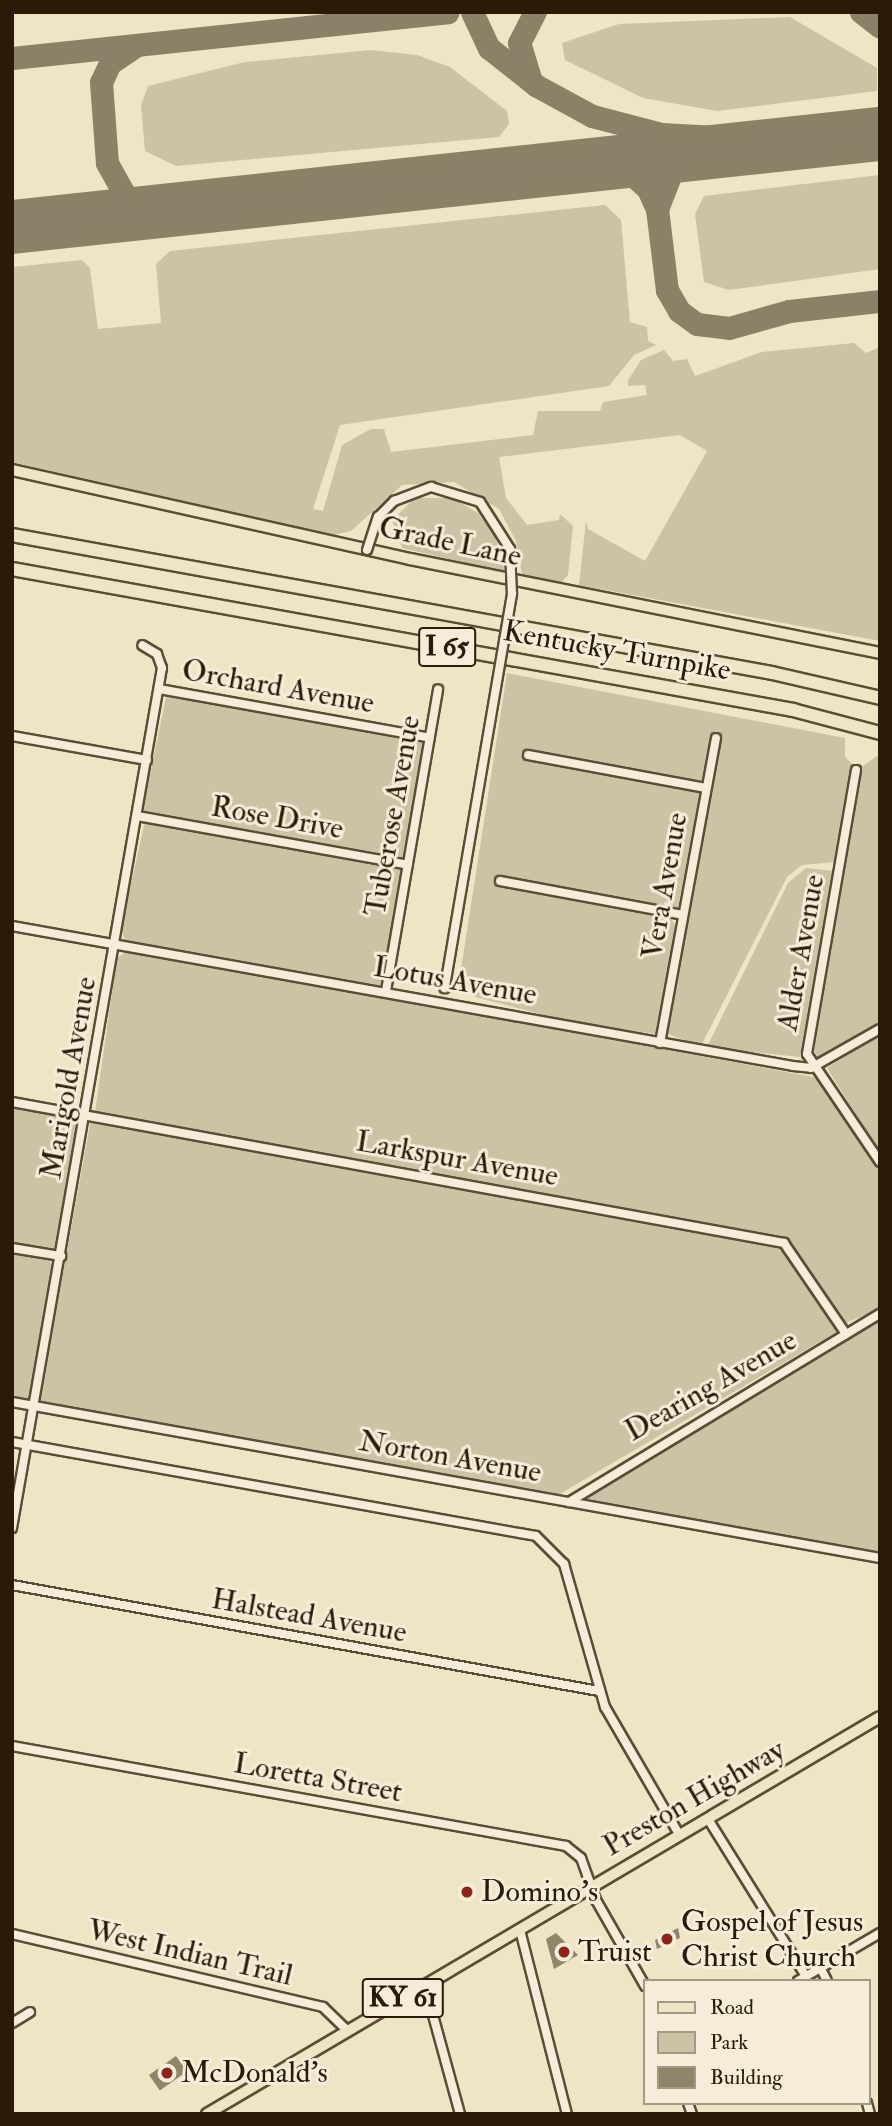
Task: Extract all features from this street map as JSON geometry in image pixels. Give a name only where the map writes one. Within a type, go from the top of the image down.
[{"type":"highway","name":"I 65","points":[[12,535],[772,673],[880,698]]},
{"type":"highway","name":"Kentucky Turnpike","points":[[12,569],[793,710],[880,733]]},
{"type":"main road","name":"Grade Lane","points":[[12,470],[367,550],[880,653]]},
{"type":"main road","name":"Preston Highway","points":[[207,2114],[880,1717]]},
{"type":"street","points":[[367,550],[378,517],[394,501],[431,487],[480,502],[510,550],[512,594],[442,1001]]},
{"type":"street","name":"Marigold Avenue","points":[[12,1528],[159,689],[158,654],[142,645]]},
{"type":"street","name":"Orchard Avenue","points":[[159,689],[430,738]]},
{"type":"street","name":"Tuberose Avenue","points":[[386,991],[438,689]]},
{"type":"street","points":[[12,736],[147,760]]},
{"type":"street","name":"Vera Avenue","points":[[660,1043],[716,737]]},
{"type":"street","points":[[528,755],[706,788]]},
{"type":"street","name":"Alder Avenue","points":[[856,771],[807,1043],[811,1068],[831,1084],[880,1162]]},
{"type":"street","name":"Rose Drive","points":[[137,816],[408,865]]},
{"type":"street","points":[[500,881],[683,915]]},
{"type":"street","name":"Lotus Avenue","points":[[12,926],[811,1068]]},
{"type":"street","points":[[811,1068],[880,1029]]},
{"type":"street","name":"Larkspur Avenue","points":[[12,1102],[784,1243],[846,1334]]},
{"type":"street","points":[[12,1248],[61,1256]]},
{"type":"street","name":"Dearing Avenue","points":[[569,1502],[880,1314]]},
{"type":"street","name":"Norton Avenue","points":[[12,1402],[880,1558]]},
{"type":"street","name":"Norton Avenue","points":[[12,1442],[508,1529],[545,1542],[564,1564],[599,1691],[679,1834]]},
{"type":"street","name":"Halstead Avenue","points":[[12,1585],[599,1691]]},
{"type":"street","name":"Loretta Street","points":[[12,1746],[557,1843],[578,1854],[592,1887],[644,1984]]},
{"type":"street","points":[[708,1819],[801,1978],[880,1933]]},
{"type":"street","points":[[520,1930],[567,2114]]},
{"type":"street","name":"West Indian Trail","points":[[12,1934],[323,2007],[348,2031]]},
{"type":"street","points":[[821,1969],[826,1979]]},
{"type":"street","points":[[425,1986],[460,2114]]},
{"type":"street","points":[[12,2023],[30,2012]]},
{"type":"green space","points":[[790,17],[877,68],[877,91],[717,111],[643,98],[565,60],[562,43],[619,24]]},
{"type":"green space","points":[[371,50],[417,55],[450,67],[507,111],[509,124],[499,137],[176,166],[145,151],[141,105],[148,86],[245,62]]},
{"type":"green space","points":[[880,175],[880,269],[729,290],[704,282],[695,214],[704,196]]},
{"type":"green space","points":[[605,205],[621,220],[630,322],[647,327],[648,341],[656,345],[634,355],[609,386],[340,425],[313,509],[323,511],[342,445],[371,429],[384,429],[391,452],[533,435],[538,411],[600,411],[603,402],[647,395],[645,385],[628,386],[628,380],[641,360],[664,350],[673,361],[687,359],[695,376],[762,352],[854,343],[866,353],[880,347],[880,641],[579,585],[586,521],[588,529],[645,561],[707,451],[680,435],[499,457],[506,498],[527,525],[559,520],[560,514],[573,526],[568,575],[561,583],[522,574],[516,541],[499,509],[454,482],[402,485],[351,531],[333,535],[12,462],[12,267],[82,260],[90,268],[98,329],[161,323],[156,264],[170,251]]},
{"type":"green space","points":[[415,498],[452,498],[478,513],[495,535],[505,572],[402,548],[392,520]]},
{"type":"green space","points":[[507,673],[845,738],[845,757],[853,765],[836,862],[802,865],[787,877],[701,1046],[665,1033],[713,735],[701,782],[532,752],[700,793],[678,908],[500,878],[498,884],[670,916],[677,929],[657,1034],[579,1024],[475,997],[459,982]]},
{"type":"green space","points":[[167,693],[419,738],[425,745],[406,858],[142,812]]},
{"type":"green space","points":[[880,754],[880,1025],[819,1060],[811,1044],[839,869],[860,768]]},
{"type":"green space","points":[[145,821],[404,868],[383,986],[125,940],[121,929]]},
{"type":"green space","points":[[806,868],[834,871],[800,1057],[707,1047],[788,883]]},
{"type":"green space","points":[[128,951],[814,1077],[834,1094],[880,1169],[880,1309],[843,1324],[786,1237],[95,1112],[117,958]]},
{"type":"green space","points":[[880,1032],[880,1153],[827,1068]]},
{"type":"green space","points":[[12,1106],[80,1119],[58,1245],[50,1250],[12,1244]]},
{"type":"green space","points":[[91,1119],[777,1244],[807,1278],[838,1331],[558,1495],[39,1405]]},
{"type":"green space","points":[[12,1251],[49,1258],[55,1270],[30,1402],[12,1399]]},
{"type":"green space","points":[[880,1317],[880,1554],[580,1500]]},
{"type":"building","name":"Gospel of Jesus Christ Church","points":[[678,1928],[680,1938],[657,1949],[655,1940]]},
{"type":"building","name":"Truist","points":[[556,1933],[578,1955],[554,1969],[546,1939]]},
{"type":"building","name":"McDonald's","points":[[176,2056],[187,2072],[160,2090],[149,2075]]},
{"type":"taxiway","points":[[12,58],[448,12]]},
{"type":"taxiway","points":[[472,12],[489,48],[537,86],[592,116],[661,134],[810,142]]},
{"type":"taxiway","points":[[530,78],[519,43],[535,12]]},
{"type":"taxiway","points":[[861,12],[880,27]]},
{"type":"taxiway","points":[[134,47],[110,63],[101,82],[107,163],[127,199],[171,210]]},
{"type":"taxiway","points":[[657,209],[672,171],[701,153]]},
{"type":"taxiway","points":[[600,164],[628,171],[648,189],[657,209],[667,290],[679,311],[697,324],[729,328],[789,311],[880,301]]},
{"type":"runway","points":[[12,227],[880,134]]},
{"type":"place","name":"Domino's","points":[[467,1892]]},
{"type":"place","name":"Gospel of Jesus Christ Church","points":[[667,1939]]},
{"type":"place","name":"Truist","points":[[564,1952]]},
{"type":"place","name":"McDonald's","points":[[167,2073]]}]
